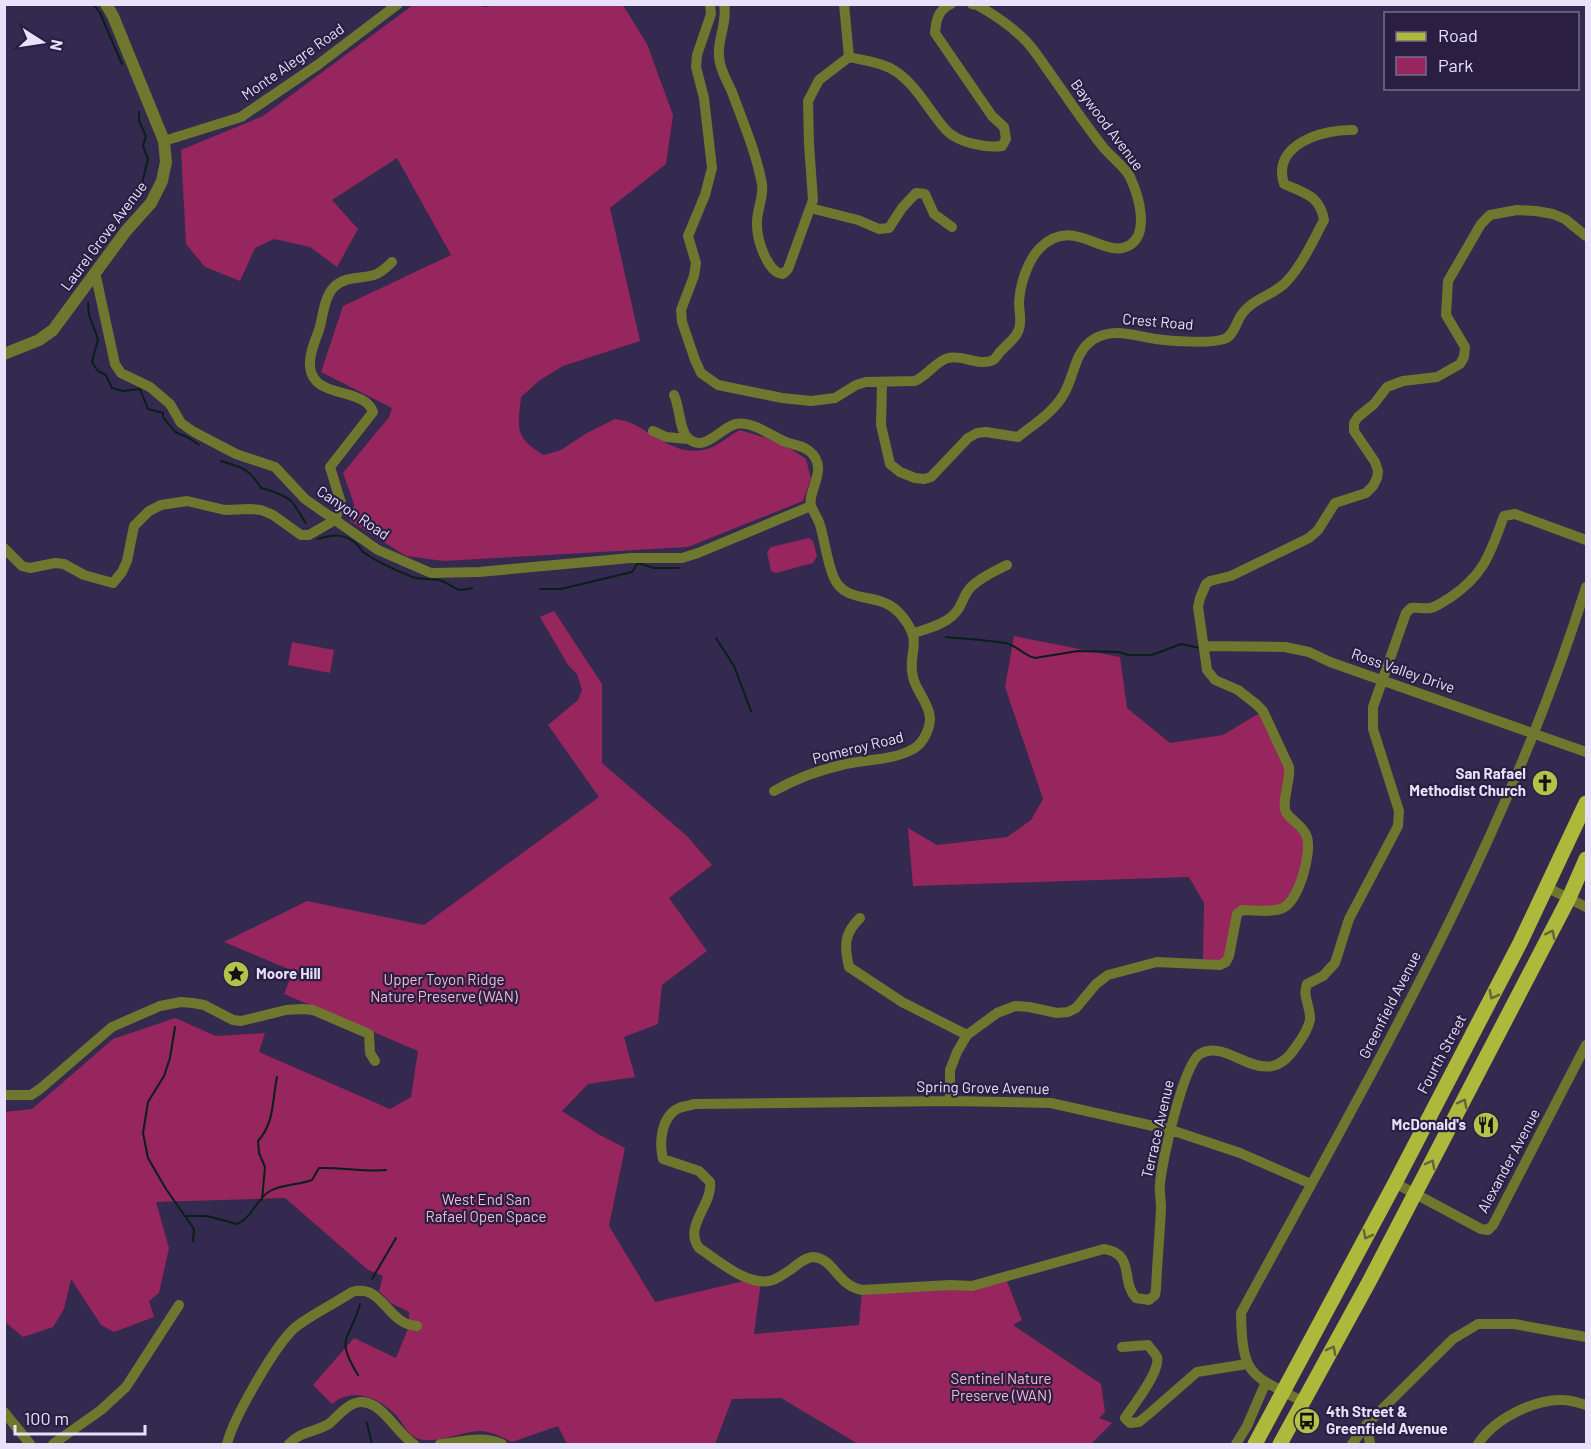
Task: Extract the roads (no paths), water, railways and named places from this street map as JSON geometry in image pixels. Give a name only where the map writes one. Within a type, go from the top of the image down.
[{"type":"main road","name":"Fourth Street","points":[[1255,1444],[1395,1183],[1548,888],[1587,803]]},
{"type":"main road","points":[[1280,1444],[1415,1194],[1569,898],[1587,859]]},
{"type":"street","name":"Laurel Grove Avenue","points":[[4,354],[39,340],[53,330],[126,231],[151,203],[162,181],[166,162],[164,141],[106,4]]},
{"type":"street","name":"Monte Alegre Road","points":[[164,141],[241,117],[319,64],[398,4]]},
{"type":"street","name":"Baywood Avenue","points":[[710,4],[711,14],[697,55],[696,67],[704,98],[712,168],[705,195],[688,236],[696,263],[694,276],[681,310],[682,322],[694,360],[701,373],[718,385],[782,398],[810,401],[835,398],[856,385],[866,382],[915,381],[922,378],[945,358],[988,361],[995,359],[1020,329],[1019,299],[1029,264],[1039,249],[1054,236],[1074,235],[1115,248],[1130,245],[1139,233],[1141,213],[1137,193],[1129,174],[1103,147],[1027,41],[1006,21],[972,4]]},
{"type":"street","points":[[723,4],[724,26],[718,43],[719,61],[757,162],[762,184],[757,225],[763,250],[771,269],[777,274],[783,274],[788,270],[813,200],[808,101],[819,80],[849,57]]},
{"type":"street","points":[[844,4],[849,57]]},
{"type":"street","points":[[849,57],[890,68],[915,89],[947,131],[958,138],[992,147],[1002,146],[1006,139],[1004,127],[992,116],[935,33],[936,20],[944,8],[951,4]]},
{"type":"street","name":"Crest Road","points":[[882,383],[881,425],[890,464],[900,472],[924,479],[932,477],[968,438],[986,432],[1018,437],[1044,417],[1061,399],[1070,383],[1080,353],[1095,339],[1106,334],[1121,333],[1157,339],[1209,341],[1224,339],[1231,335],[1248,307],[1268,296],[1286,282],[1324,220],[1320,203],[1284,184],[1282,176],[1285,160],[1296,146],[1313,135],[1337,129],[1353,130]]},
{"type":"street","points":[[810,208],[858,220],[879,229],[889,228],[916,192],[925,194],[934,214],[952,227]]},
{"type":"street","points":[[950,1101],[950,1070],[967,1035],[997,1013],[1016,1006],[1057,1013],[1068,1012],[1076,1008],[1096,984],[1108,975],[1157,962],[1220,965],[1226,962],[1229,956],[1237,914],[1242,910],[1278,909],[1286,906],[1293,898],[1306,863],[1308,847],[1303,829],[1287,813],[1285,806],[1290,776],[1289,767],[1263,711],[1238,690],[1219,683],[1211,676],[1205,660],[1198,606],[1203,589],[1210,581],[1231,576],[1309,538],[1318,530],[1335,503],[1366,493],[1373,486],[1378,471],[1376,462],[1354,431],[1354,423],[1374,404],[1387,387],[1403,381],[1437,377],[1460,364],[1464,357],[1465,347],[1446,315],[1448,281],[1481,224],[1490,215],[1517,210],[1553,214],[1565,219],[1587,236]]},
{"type":"street","points":[[4,548],[22,566],[30,568],[55,562],[64,564],[84,575],[113,583],[128,561],[134,526],[149,510],[161,505],[187,501],[225,510],[261,510],[273,515],[301,535],[309,535],[335,520],[341,503],[330,467],[373,412],[362,400],[319,383],[311,373],[311,355],[330,292],[343,281],[378,274],[392,262]]},
{"type":"street","name":"Canyon Road","points":[[95,272],[114,364],[121,373],[150,387],[171,404],[181,423],[194,432],[236,454],[275,467],[305,499],[378,550],[431,573],[479,572],[632,558],[682,558],[811,506]]},
{"type":"street","points":[[674,395],[679,404],[684,433],[688,439]]},
{"type":"street","points":[[653,431],[666,438],[688,439],[702,443],[739,423],[806,449],[813,455],[818,471],[810,500],[811,506],[819,522],[837,583],[849,594],[891,606],[914,633],[933,627],[955,613],[969,589],[992,572],[1007,565]]},
{"type":"street","name":"Terrace Avenue","points":[[714,1105],[694,1104],[677,1109],[668,1117],[660,1147],[663,1159],[668,1163],[699,1171],[710,1182],[709,1197],[693,1236],[699,1248],[743,1276],[770,1281],[809,1258],[824,1260],[846,1284],[862,1290],[972,1286],[1104,1248],[1119,1253],[1124,1261],[1132,1294],[1141,1300],[1149,1300],[1155,1295],[1156,1289],[1160,1185],[1171,1130],[1193,1060],[1199,1054],[1214,1052],[1263,1068],[1275,1065],[1291,1054],[1310,1021],[1304,992],[1307,984],[1323,976],[1335,963],[1349,919],[1398,826],[1400,811],[1373,729],[1372,719],[1373,707],[1407,613],[1411,608],[1436,606],[1468,585],[1488,558],[1504,516],[1515,514],[1587,540]]},
{"type":"street","name":"Greenfield Avenue","points":[[1247,1364],[1242,1344],[1241,1313],[1396,1029],[1455,912],[1535,734],[1587,587]]},
{"type":"street","name":"Pomeroy Road","points":[[774,791],[789,783],[843,764],[907,752],[920,744],[926,735],[930,719],[926,704],[912,676],[914,633]]},
{"type":"street","name":"Ross Valley Drive","points":[[1204,646],[1298,649],[1587,752]]},
{"type":"street","points":[[1548,888],[1587,907]]},
{"type":"street","points":[[860,918],[850,927],[846,940],[845,953],[849,968],[902,1002],[967,1035]]},
{"type":"street","points":[[4,1095],[31,1095],[112,1027],[160,1006],[181,1002],[204,1005],[233,1020],[241,1021],[293,1009],[313,1010],[369,1034],[370,1053],[375,1061]]},
{"type":"street","name":"Alexander Avenue","points":[[1395,1183],[1481,1229],[1488,1230],[1587,1045]]},
{"type":"street","name":"Spring Grove Avenue","points":[[714,1105],[950,1101],[1051,1103],[1171,1130],[1240,1153],[1311,1184]]},
{"type":"street","points":[[227,1444],[244,1403],[276,1352],[297,1325],[352,1292],[362,1289],[372,1292],[397,1319],[409,1326],[417,1326]]},
{"type":"street","points":[[53,1444],[101,1410],[126,1387],[178,1305]]},
{"type":"street","points":[[1352,1444],[1367,1424],[1452,1339],[1478,1324],[1514,1324],[1587,1337]]},
{"type":"street","points":[[1122,1347],[1148,1345],[1156,1355],[1157,1361],[1148,1384],[1125,1418],[1130,1423],[1139,1422],[1197,1372],[1247,1364],[1250,1371],[1266,1382],[1304,1402]]},
{"type":"street","points":[[1236,1444],[1247,1426],[1266,1382]]},
{"type":"street","points":[[1479,1444],[1506,1417],[1535,1404],[1564,1400],[1587,1405]]},
{"type":"street","points":[[289,1444],[297,1436],[328,1424],[353,1403],[363,1402],[372,1404],[387,1415],[406,1440],[414,1444]]},
{"type":"street","points":[[4,1412],[30,1444]]},
{"type":"street","points":[[1367,1424],[1370,1444]]},
{"type":"street","points":[[440,1444],[474,1439],[502,1444]]},
{"type":"waterway","points":[[93,4],[100,13],[122,64]]},
{"type":"waterway","points":[[82,264],[99,240],[110,233],[140,192],[148,159],[143,146],[146,136],[139,121],[139,112]]},
{"type":"waterway","points":[[88,303],[89,315],[98,339],[92,362],[98,371],[106,375],[112,388],[123,391],[140,389],[148,409],[163,413],[163,417],[175,432],[199,445]]},
{"type":"waterway","points":[[221,461],[244,470],[261,488],[278,493],[290,500],[306,523]]},
{"type":"waterway","points":[[318,539],[332,536],[346,537],[374,559],[410,576],[438,580],[459,590],[472,588]]},
{"type":"waterway","points":[[540,589],[561,589],[632,572],[638,563],[654,568],[679,568]]},
{"type":"waterway","points":[[946,637],[1005,643],[1035,658],[1078,651],[1152,655],[1181,644],[1200,648]]},
{"type":"waterway","points":[[716,638],[734,666],[751,711]]},
{"type":"waterway","points":[[175,1027],[170,1058],[164,1076],[148,1102],[143,1133],[148,1158],[194,1229],[193,1241]]},
{"type":"waterway","points":[[262,1200],[265,1167],[259,1153],[258,1141],[270,1118],[277,1077]]},
{"type":"waterway","points":[[187,1216],[207,1216],[237,1224],[247,1217],[265,1194],[280,1187],[312,1180],[319,1168],[386,1170]]},
{"type":"waterway","points":[[372,1279],[396,1238]]},
{"type":"waterway","points":[[358,1375],[345,1345],[360,1304]]},
{"type":"waterway","points":[[367,1423],[372,1444]]},
{"type":"place","name":"San Rafael Methodist Church","points":[[1545,783]]},
{"type":"place","name":"Moore Hill","points":[[236,974]]},
{"type":"place","name":"McDonald's","points":[[1486,1125]]},
{"type":"place","name":"4th Street & Greenfield Avenue","points":[[1307,1421]]},
{"type":"park label","name":"Upper Toyon Ridge Nature Preserve (WAN)","points":[[444,988]]},
{"type":"park label","name":"West End San Rafael Open Space","points":[[486,1208]]},
{"type":"park label","name":"Sentinel Nature Preserve (WAN)","points":[[1001,1388]]}]
